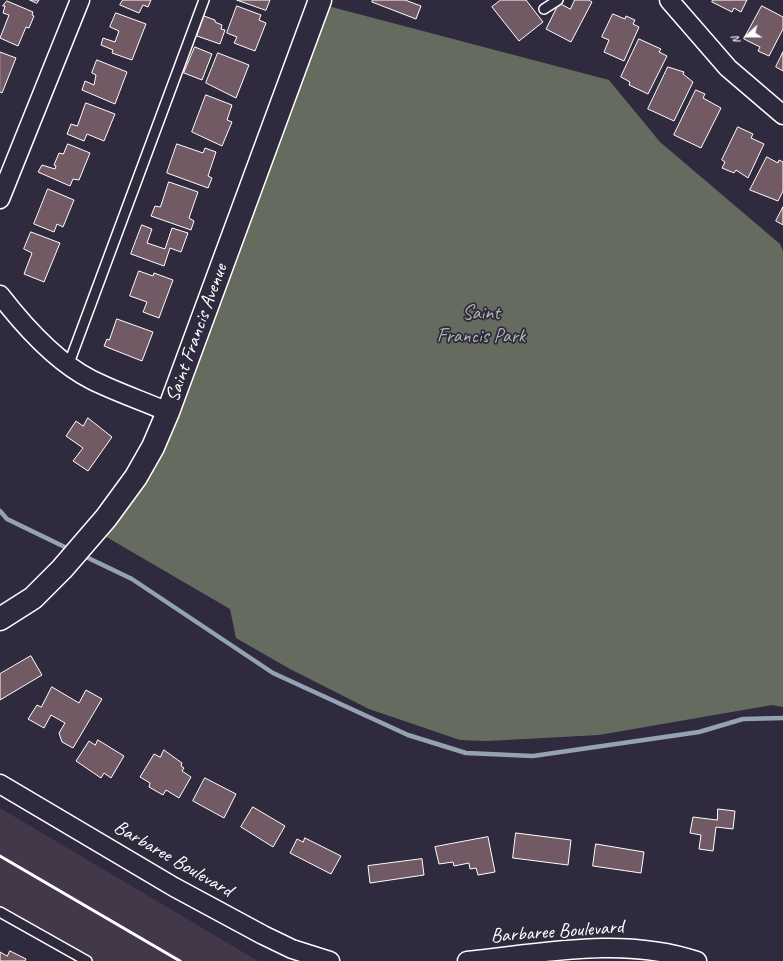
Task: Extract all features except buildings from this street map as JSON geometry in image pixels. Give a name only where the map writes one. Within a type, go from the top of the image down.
[{"type":"street","points":[[0,199],[80,0]]},
{"type":"street","name":"Saint Francis Avenue","points":[[0,619],[32,598],[62,569],[106,518],[136,477],[153,447],[168,412],[320,0]]},
{"type":"street","points":[[668,0],[728,68],[783,115]]},
{"type":"street","points":[[0,295],[20,322],[68,366],[91,380],[168,412]]},
{"type":"street","name":"Barbaree Boulevard","points":[[0,784],[174,887],[263,935],[292,949],[330,961]]},
{"type":"street","name":"Barbaree Boulevard","points":[[467,961],[599,947],[635,948],[680,955],[697,961]]},
{"type":"lane","points":[[68,366],[204,0]]},
{"type":"lane","points":[[544,9],[558,0]]},
{"type":"lane","points":[[0,912],[86,961]]},
{"type":"shaded area","points":[[0,808],[258,961],[92,961],[0,907]]},
{"type":"green space","name":"Saint Francis Park","points":[[324,5],[609,80],[660,142],[780,244],[783,251],[783,707],[772,705],[599,735],[487,741],[460,740],[369,709],[290,669],[236,638],[230,609],[103,535],[155,468],[174,423]]},
{"type":"waterway","points":[[0,511],[7,519],[71,550]]},
{"type":"waterway","points":[[82,555],[132,579],[273,673],[408,735],[466,753],[533,756],[699,732],[743,719],[783,718]]},
{"type":"railway","points":[[0,856],[180,961]]}]
